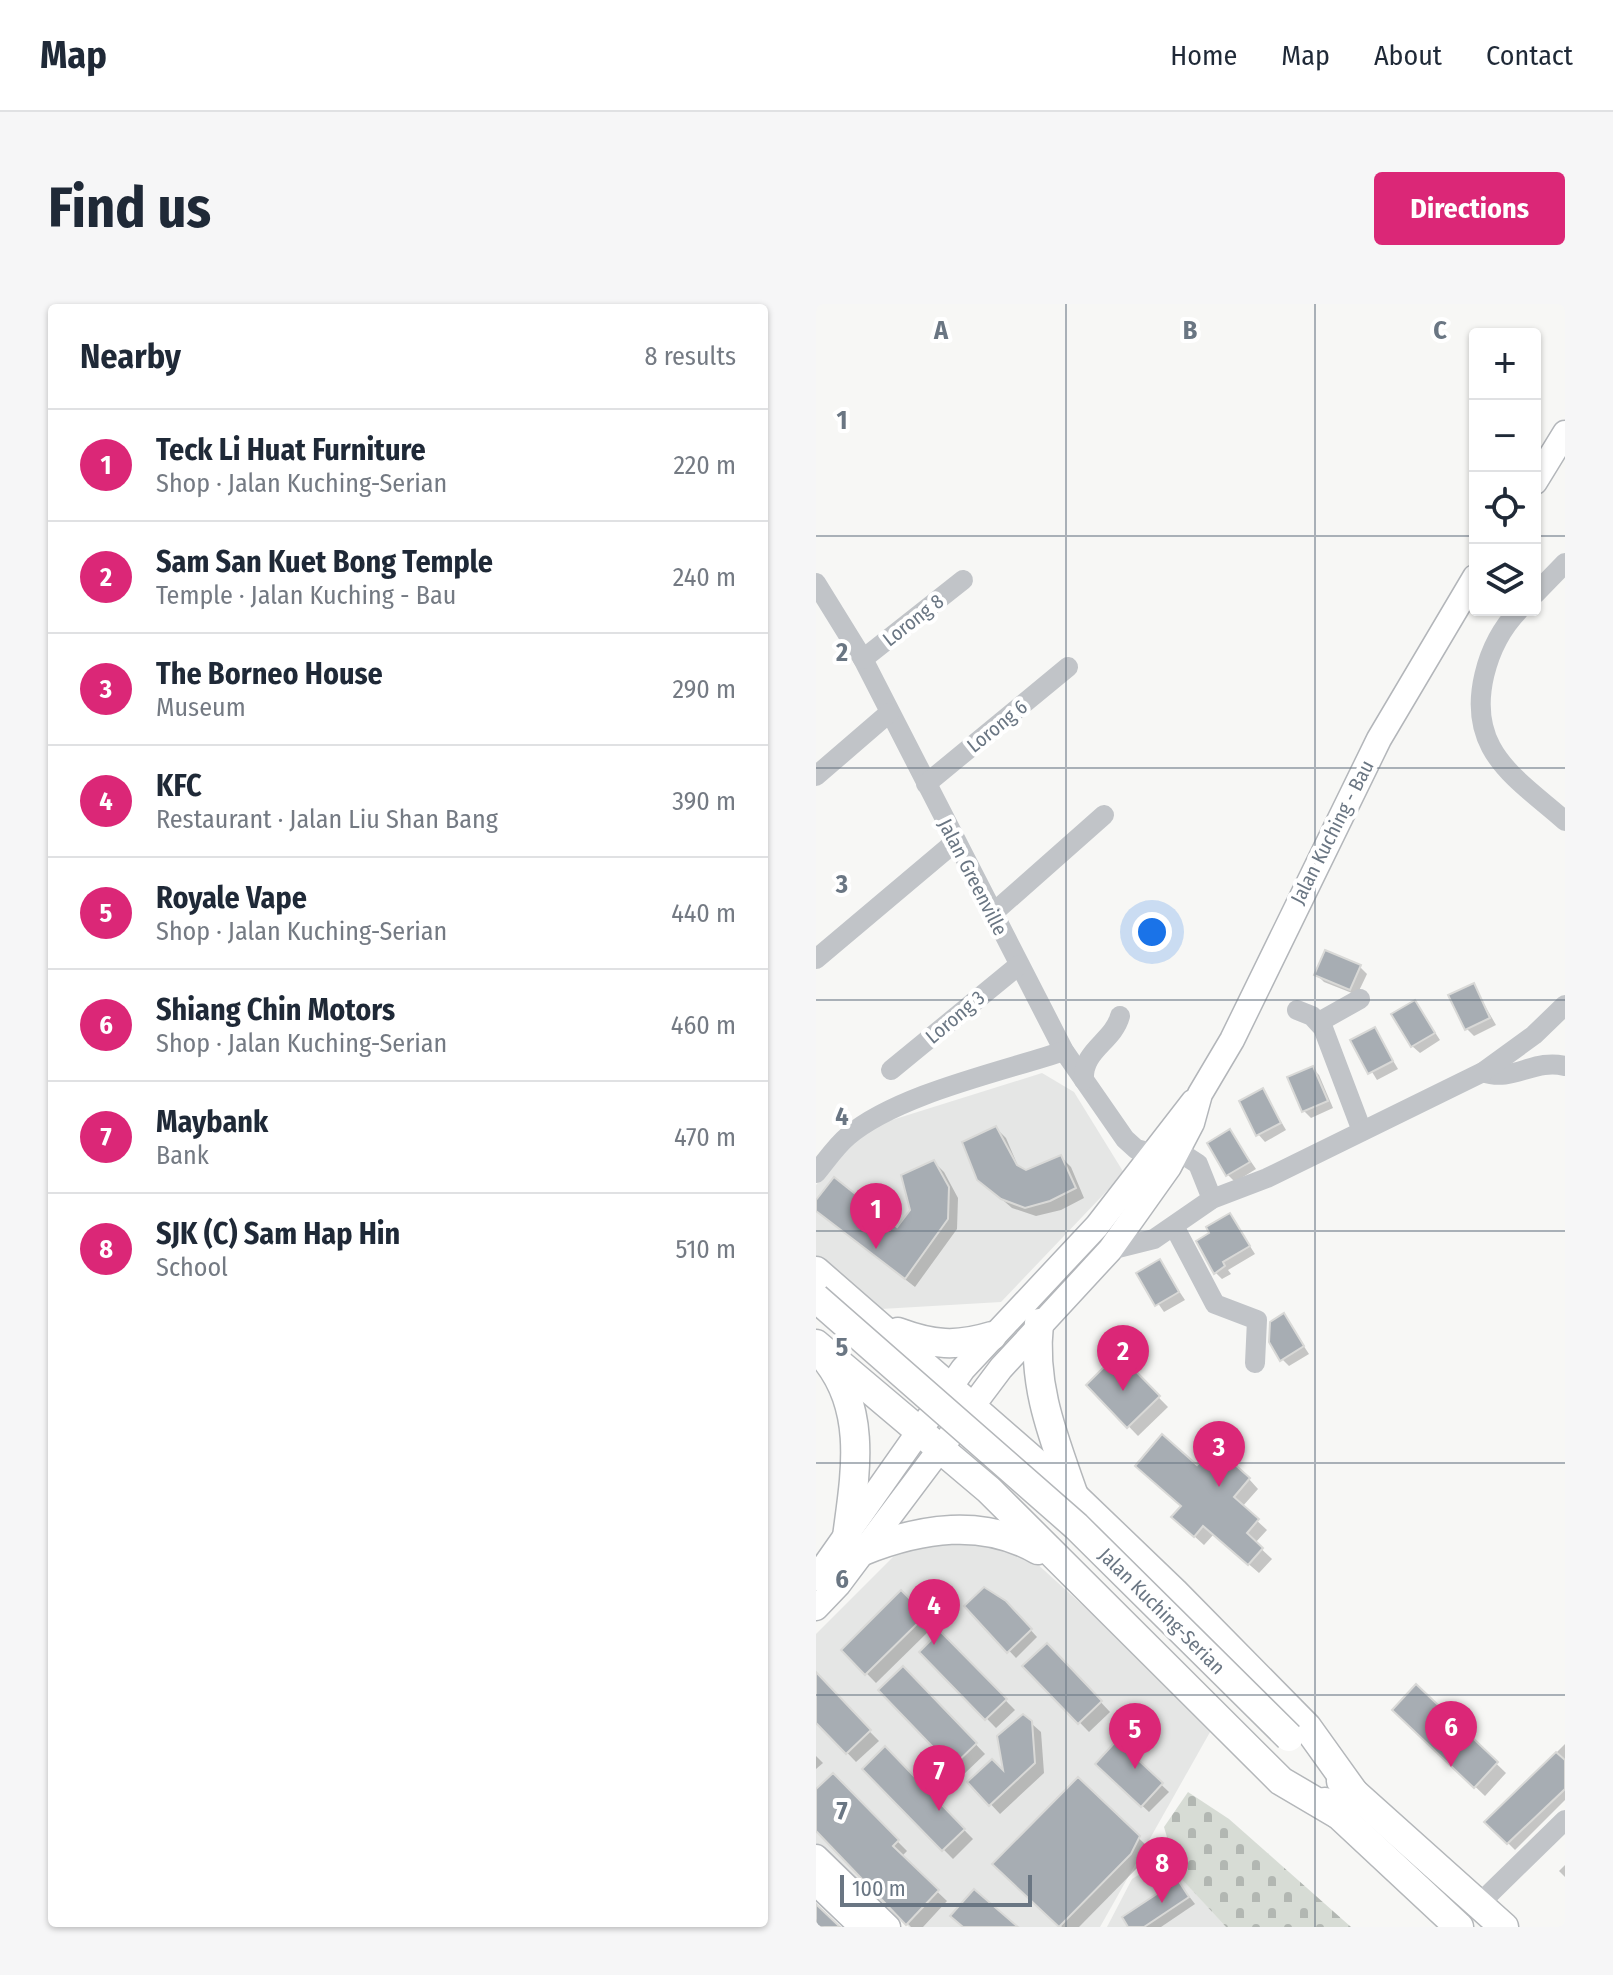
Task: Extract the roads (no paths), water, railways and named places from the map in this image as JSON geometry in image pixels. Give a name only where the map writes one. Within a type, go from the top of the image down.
[{"type":"highway","points":[[816,1271],[1075,1497],[1307,1727],[1346,1804]]},
{"type":"highway","name":"Jalan Kuching-Serian","points":[[816,1298],[906,1373],[1076,1526],[1283,1744]]},
{"type":"highway","name":"Jalan Kuching-Serian","points":[[816,1323],[935,1423],[1061,1537],[1346,1804],[1479,1904],[1504,1927]]},
{"type":"highway","points":[[1039,1323],[1037,1373],[1048,1423],[1075,1497]]},
{"type":"highway","points":[[882,1327],[933,1345],[966,1344],[992,1336]]},
{"type":"highway","points":[[816,1346],[931,1440],[1063,1565],[1281,1781],[1346,1804]]},
{"type":"highway","points":[[816,1346],[842,1382],[855,1433],[855,1544],[938,1529],[983,1530],[1019,1539],[1063,1565]]},
{"type":"highway","name":"Jalan Kuching-Serian","points":[[1346,1804],[1387,1856],[1459,1927]]},
{"type":"main road","points":[[1541,474],[1561,447]]},
{"type":"main road","name":"Jalan Kuching - Bau","points":[[931,1440],[950,1387],[992,1336],[1083,1242],[1200,1094],[1232,1040],[1379,739],[1469,587]]},
{"type":"main road","name":"Jalan Kuching - Bau","points":[[931,1440],[971,1406],[1039,1323],[1110,1250],[1178,1151],[1192,1123],[1200,1094]]},
{"type":"main road","points":[[816,1608],[855,1544],[931,1440]]},
{"type":"main road","points":[[816,1578],[855,1544]]},
{"type":"main road","points":[[816,1857],[888,1927]]},
{"type":"main road","points":[[816,1883],[862,1927]]},
{"type":"street","points":[[1541,588],[1565,563]]},
{"type":"street","name":"Lorong 8","points":[[863,659],[963,580]]},
{"type":"street","name":"Jalan Greenville","points":[[819,594],[863,659],[1064,1051],[1125,1139],[1136,1149],[1151,1153]]},
{"type":"street","points":[[1514,616],[1486,662],[1483,721],[1490,745],[1501,762],[1565,821]]},
{"type":"street","name":"Lorong 6","points":[[926,784],[1068,667]]},
{"type":"street","points":[[816,776],[889,713]]},
{"type":"street","points":[[992,914],[1104,815]]},
{"type":"street","points":[[816,959],[955,842]]},
{"type":"street","name":"Lorong 3","points":[[891,1070],[1019,965]]},
{"type":"street","points":[[1319,1022],[1360,999]]},
{"type":"street","points":[[1110,1250],[1133,1246],[1175,1228],[1212,1199],[1267,1178],[1483,1072],[1534,1035],[1565,1005]]},
{"type":"street","points":[[1297,1010],[1319,1022],[1362,1131]]},
{"type":"street","points":[[1084,1080],[1083,1067],[1093,1052],[1117,1029],[1120,1016]]},
{"type":"street","points":[[816,1173],[847,1137],[876,1117],[1064,1051]]},
{"type":"street","points":[[1483,1072],[1507,1077],[1534,1065],[1565,1066]]},
{"type":"street","points":[[1178,1151],[1198,1164],[1212,1199]]},
{"type":"street","points":[[1175,1228],[1215,1304],[1257,1320],[1255,1363]]},
{"type":"street","points":[[1479,1904],[1565,1820]]},
{"type":"place","name":"Teck Li Huat Furniture","points":[[876,1249]]},
{"type":"place","name":"Sam San Kuet Bong Temple","points":[[1123,1391]]},
{"type":"place","name":"The Borneo House","points":[[1219,1487]]},
{"type":"place","name":"KFC","points":[[934,1645]]},
{"type":"place","name":"Shiang Chin Motors","points":[[1451,1767]]},
{"type":"place","name":"Royale Vape","points":[[1135,1769]]},
{"type":"place","name":"Maybank","points":[[939,1811]]},
{"type":"place","name":"SJK (C) Sam Hap Hin","points":[[1162,1903]]}]
